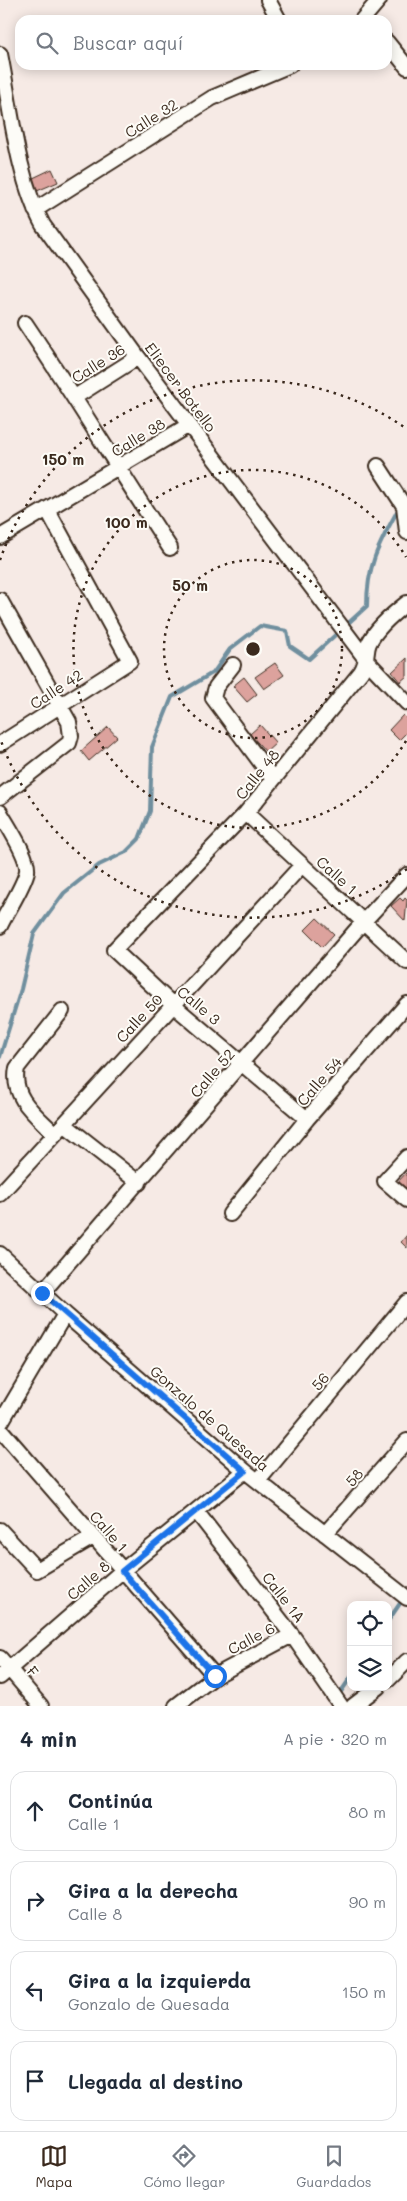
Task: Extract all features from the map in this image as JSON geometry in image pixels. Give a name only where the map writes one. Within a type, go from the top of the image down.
[{"type":"street","points":[[268,0],[276,15]]},
{"type":"street","points":[[368,15],[379,0]]},
{"type":"street","points":[[392,48],[407,66]]},
{"type":"street","name":"Eliecer Botello","points":[[0,54],[26,184],[35,210],[43,225],[138,357],[368,662],[407,703]]},
{"type":"street","name":"Calle 32","points":[[35,210],[212,98],[278,70]]},
{"type":"street","points":[[25,323],[75,397],[117,468],[170,548]]},
{"type":"street","name":"Calle 36","points":[[75,397],[138,357]]},
{"type":"street","name":"Calle 38","points":[[0,537],[190,425]]},
{"type":"street","points":[[378,466],[405,506],[407,532]]},
{"type":"street","name":"Calle 42","points":[[0,744],[130,661],[47,510]]},
{"type":"street","points":[[0,600],[69,722],[71,736],[69,743],[1,793]]},
{"type":"street","name":"Calle 48","points":[[115,954],[115,946],[246,813],[361,672],[368,662],[368,644],[378,630],[407,602]]},
{"type":"street","points":[[233,665],[216,687],[213,698],[273,780]]},
{"type":"street","points":[[0,812],[13,834],[27,869],[23,883],[0,926]]},
{"type":"street","name":"Calle 1","points":[[246,813],[407,962]]},
{"type":"street","name":"Calle 50","points":[[0,1194],[302,865]]},
{"type":"street","name":"Calle 52","points":[[42,1293],[364,921],[407,876]]},
{"type":"street","name":"Calle 3","points":[[115,954],[308,1119]]},
{"type":"street","name":"Calle 54","points":[[230,1214],[308,1119],[407,1004]]},
{"type":"street","points":[[62,1012],[17,1068],[16,1090],[28,1108],[139,1183]]},
{"type":"street","points":[[407,1158],[386,1181],[407,1200]]},
{"type":"street","name":"Gonzalo de Quesada","points":[[0,1254],[65,1314],[245,1471],[407,1598]]},
{"type":"street","name":"56","points":[[258,1481],[407,1302]]},
{"type":"street","points":[[0,1424],[65,1314]]},
{"type":"street","name":"Calle 1","points":[[0,1429],[215,1676]]},
{"type":"street","name":"58","points":[[325,1534],[406,1444]]},
{"type":"street","name":"Calle 8","points":[[5,1673],[122,1571],[245,1471]]},
{"type":"street","name":"Calle 1A","points":[[196,1511],[292,1635],[341,1706]]},
{"type":"street","points":[[0,1530],[37,1570],[93,1537]]},
{"type":"street","name":"Calle 6","points":[[176,1706],[215,1676],[292,1635]]},
{"type":"street","name":"F","points":[[0,1658],[5,1673],[41,1706]]},
{"type":"street","points":[[392,1676],[407,1661]]},
{"type":"street","points":[[353,1706],[373,1691]]},
{"type":"building","points":[[52,169],[58,182],[37,191],[31,179]]},
{"type":"building","points":[[407,658],[407,676],[400,682],[392,672]]},
{"type":"building","points":[[275,663],[284,675],[264,689],[255,677]]},
{"type":"building","points":[[244,677],[257,694],[247,702],[233,686]]},
{"type":"building","points":[[403,715],[407,719],[407,732],[399,740],[389,730]]},
{"type":"building","points":[[260,725],[276,743],[266,752],[250,734]]},
{"type":"building","points":[[108,727],[117,737],[89,761],[81,751]]},
{"type":"building","points":[[400,898],[403,901],[405,898],[407,900],[405,921],[391,906]]},
{"type":"building","points":[[317,918],[334,934],[322,947],[305,930]]},
{"type":"building","points":[[407,1172],[407,1195],[396,1184]]},
{"type":"building","points":[[407,1235],[407,1248],[401,1242]]},
{"type":"waterway","points":[[0,1057],[21,989],[34,934],[64,893],[99,865],[126,852],[139,839],[150,811],[152,747],[172,697],[214,672],[230,649],[260,626],[287,631],[290,646],[309,659],[367,606],[369,577],[372,565],[400,506]]},
{"type":"waterway","points":[[392,1615],[403,1599]]},
{"type":"waterway","points":[[338,1696],[347,1683]]},
{"type":"route","points":[[42,1293],[245,1471],[122,1571],[215,1676]]}]
